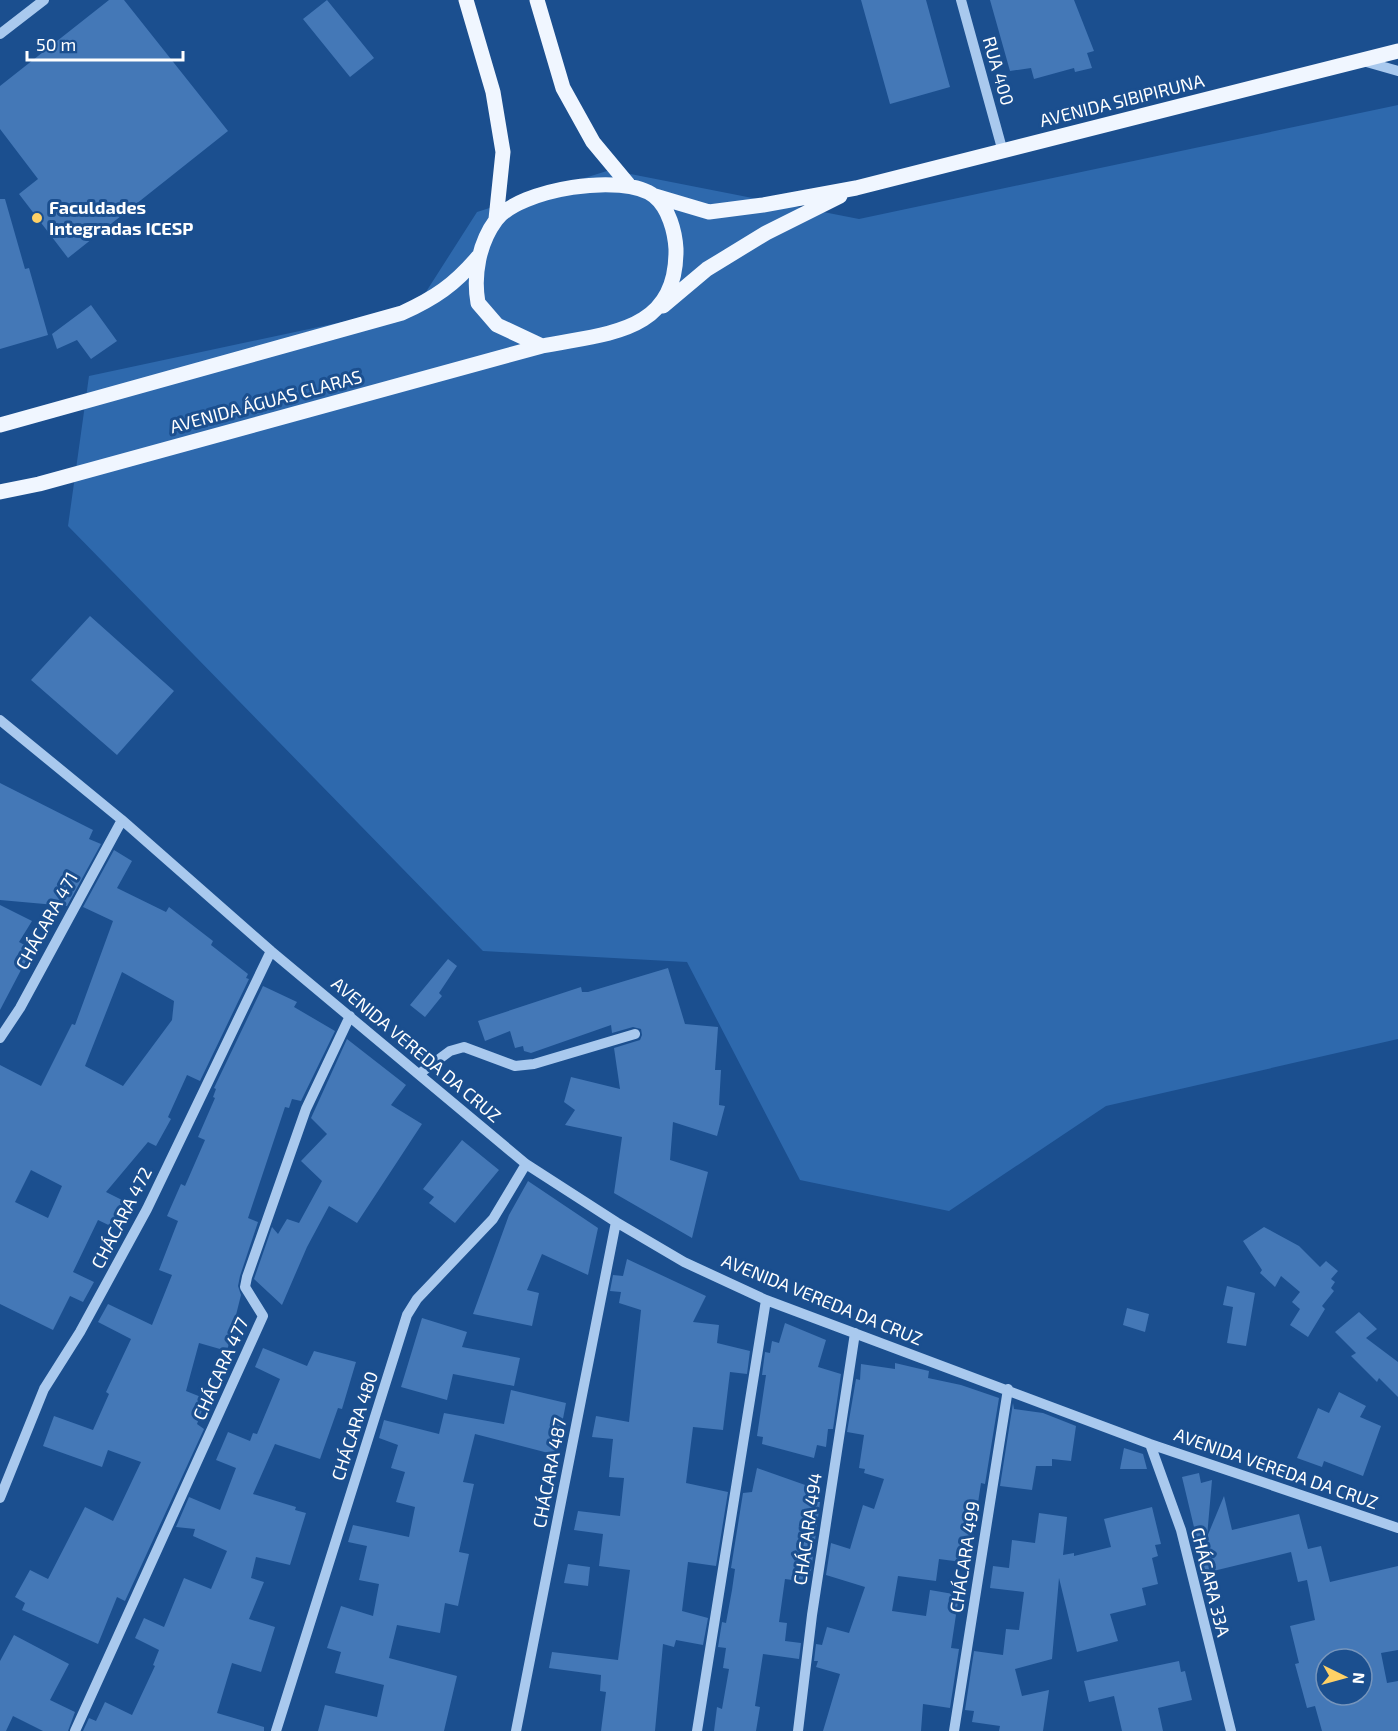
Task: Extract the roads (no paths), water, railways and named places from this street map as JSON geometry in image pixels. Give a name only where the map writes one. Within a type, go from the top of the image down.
[{"type":"main road","points":[[0,424],[402,313],[436,297],[460,279],[478,258],[496,219],[503,152],[493,92],[466,0]]},
{"type":"main road","points":[[537,0],[563,88],[593,142],[627,184]]},
{"type":"main road","name":"AVENIDA SIBIPIRUNA","points":[[655,196],[709,212],[856,188],[1398,51]]},
{"type":"main road","points":[[478,258],[476,291],[483,311],[497,325],[542,346],[626,330],[658,310],[676,271],[675,234],[655,196],[627,184],[585,186],[533,197],[510,208],[496,219]]},
{"type":"main road","name":"AVENIDA SIBIPIRUNA","points":[[658,310],[707,269],[756,239],[856,188]]},
{"type":"main road","name":"AVENIDA ÁGUAS CLARAS","points":[[0,492],[50,481],[542,346]]},
{"type":"street","points":[[0,34],[43,0]]},
{"type":"street","name":"RUA 400","points":[[961,0],[1003,152]]},
{"type":"street","points":[[1360,60],[1398,71]]},
{"type":"street","name":"AVENIDA VEREDA DA CRUZ","points":[[2,726],[122,820],[271,951],[526,1164],[616,1222],[684,1262],[766,1300],[1150,1444],[1398,1528]]},
{"type":"street","name":"CHÁCARA 471","points":[[0,1038],[20,1008],[122,820]]},
{"type":"street","name":"CHÁCARA 472","points":[[0,1498],[44,1389],[80,1332],[147,1209],[271,951]]},
{"type":"street","name":"CHÁCARA 477","points":[[75,1731],[263,1316],[245,1287],[247,1277],[306,1109],[350,1016]]},
{"type":"street","points":[[419,1074],[450,1051],[464,1047],[502,1063],[515,1066],[534,1065],[635,1034]]},
{"type":"street","name":"CHÁCARA 480","points":[[276,1731],[407,1315],[417,1299],[493,1219],[526,1164]]},
{"type":"street","name":"CHÁCARA 487","points":[[516,1731],[616,1222]]},
{"type":"street","points":[[697,1731],[766,1300]]},
{"type":"street","name":"CHÁCARA 494","points":[[798,1731],[812,1615],[855,1333]]},
{"type":"street","name":"CHÁCARA 499","points":[[954,1731],[1008,1389]]},
{"type":"street","name":"CHÁCARA 33A","points":[[1150,1444],[1181,1530],[1231,1731]]},
{"type":"place","name":"Faculdades Integradas ICESP","points":[[37,218]]}]
